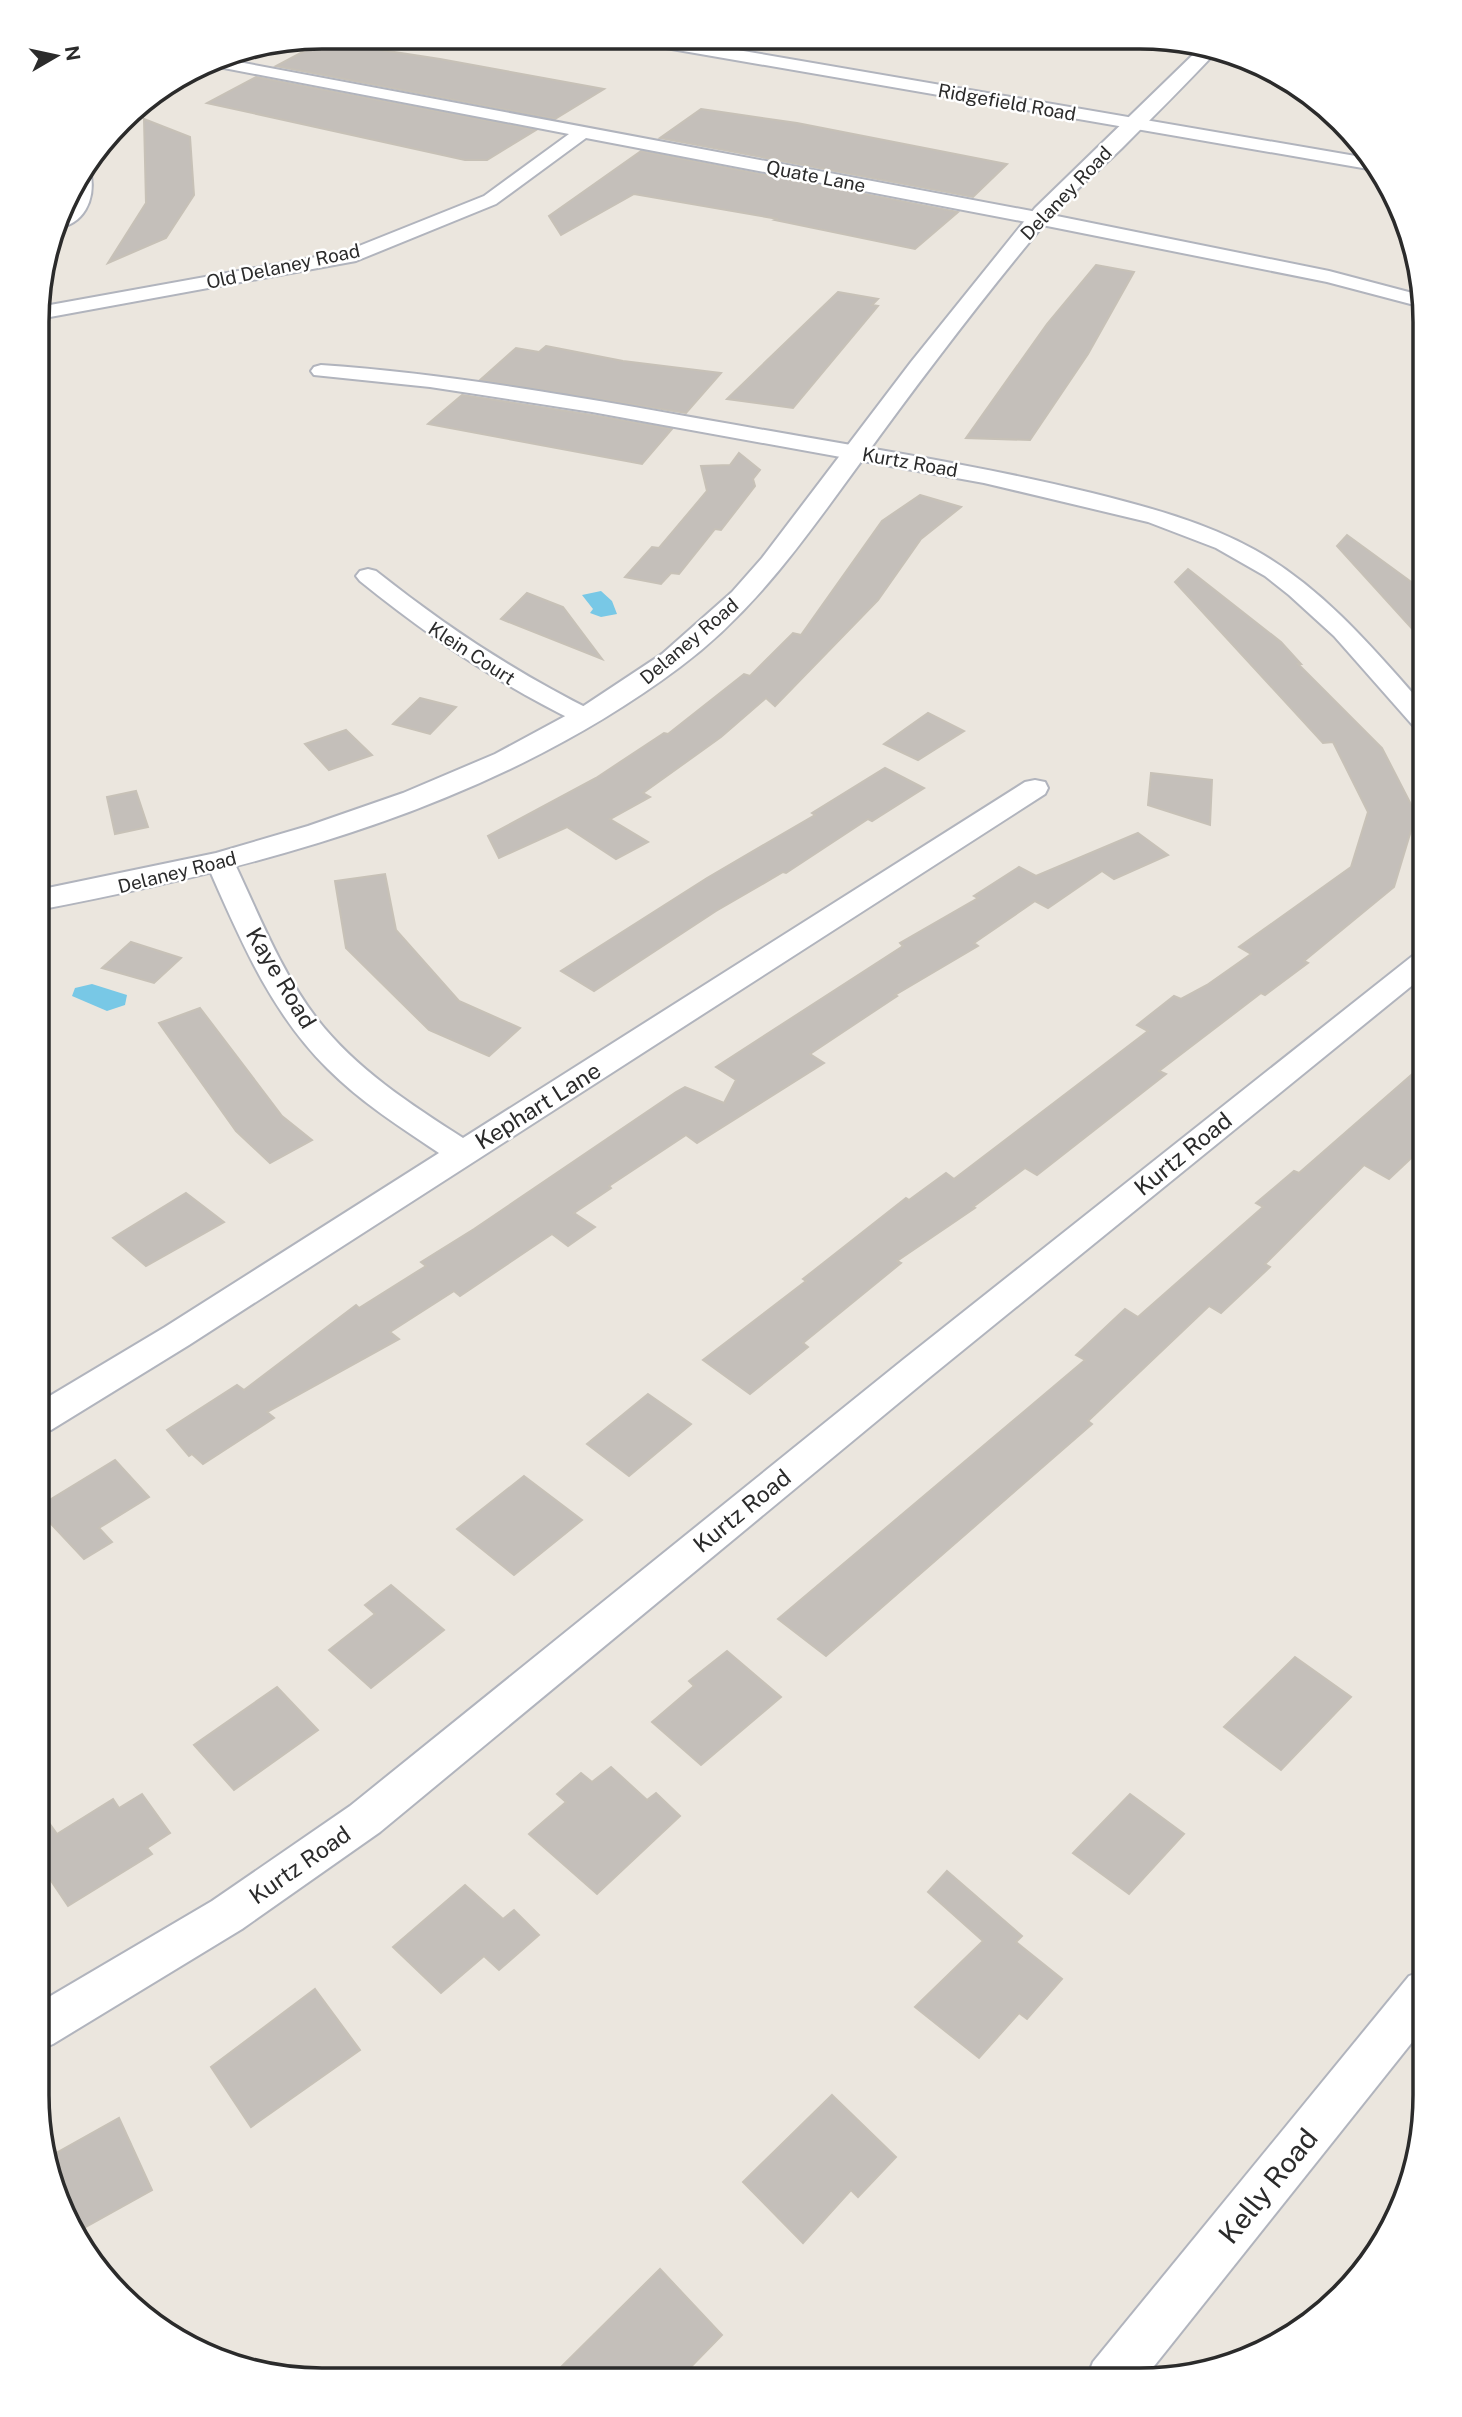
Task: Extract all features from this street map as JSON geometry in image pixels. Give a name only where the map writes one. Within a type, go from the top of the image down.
[{"type":"street","name":"Ridgefield Road","points":[[715,49],[1258,125]]},
{"type":"street","name":"Ridgefield Road","points":[[796,49],[1133,109],[1362,163]]},
{"type":"street","name":"Delaney Road","points":[[49,898],[120,887],[220,862],[309,836],[395,806],[526,749],[586,717],[671,660],[742,598],[770,567],[1037,218],[1133,109],[1200,56]]},
{"type":"street","name":"Quate Lane","points":[[229,65],[1037,218],[1329,277],[1412,299]]},
{"type":"street","name":"Old Delaney Road","points":[[50,311],[349,257],[490,200],[583,132]]},
{"type":"street","points":[[71,216],[77,212],[84,198],[83,190]]},
{"type":"street","name":"Kurtz Road","points":[[321,371],[374,374],[466,385],[856,452],[1024,484],[1143,512],[1218,540],[1251,557],[1328,617],[1413,710]]},
{"type":"street","name":"Klein Court","points":[[368,576],[423,621],[491,668],[535,694],[586,717]]},
{"type":"street","name":"Kephart Lane","points":[[49,1413],[177,1336],[1035,788]]},
{"type":"street","name":"Kaye Road","points":[[220,862],[251,931],[294,1008],[323,1046],[378,1096],[463,1154]]},
{"type":"street","name":"Kurtz Road","points":[[49,2022],[227,1915],[365,1819],[917,1368],[1413,970]]},
{"type":"street","name":"Kelly Road","points":[[1121,2368],[1413,2010]]},
{"type":"water","points":[[601,591],[612,601],[617,614],[601,617],[590,613],[593,609],[582,595]]},
{"type":"water","points":[[92,984],[127,995],[125,1005],[107,1011],[72,996],[75,988]]},
{"type":"building","points":[[375,49],[604,89],[555,119],[276,66],[306,50]]},
{"type":"building","points":[[256,77],[536,130],[487,160],[465,160],[207,103]]},
{"type":"building","points":[[701,109],[797,123],[1007,164],[973,197],[660,138]]},
{"type":"building","points":[[144,119],[190,137],[194,195],[166,238],[108,263],[146,203]]},
{"type":"building","points":[[641,151],[958,212],[915,249],[775,220],[778,219],[634,194],[561,235],[549,216]]},
{"type":"building","points":[[1096,265],[1134,272],[1088,354],[1030,440],[966,438],[1047,324]]},
{"type":"building","points":[[838,292],[878,299],[872,305],[878,306],[793,408],[727,399]]},
{"type":"building","points":[[546,346],[623,361],[721,373],[686,413],[480,380],[516,348],[539,352]]},
{"type":"building","points":[[462,395],[672,429],[642,464],[428,424]]},
{"type":"building","points":[[739,453],[760,470],[753,479],[755,486],[721,530],[715,529],[679,574],[671,573],[661,584],[625,577],[652,547],[659,548],[707,491],[701,466],[730,465]]},
{"type":"building","points":[[920,495],[961,507],[921,539],[878,600],[775,706],[766,698],[721,737],[643,793],[650,797],[610,819],[648,842],[616,859],[567,827],[499,858],[488,836],[596,778],[664,733],[668,734],[744,674],[750,676],[793,633],[801,635],[882,521]]},
{"type":"building","points":[[1347,535],[1413,583],[1413,630],[1337,546]]},
{"type":"building","points":[[1188,569],[1281,642],[1301,664],[1298,664],[1382,748],[1413,808],[1413,824],[1394,887],[1304,961],[1308,963],[1265,995],[1261,993],[1159,1071],[1166,1074],[1037,1175],[1025,1168],[973,1207],[975,1208],[897,1261],[901,1263],[803,1343],[808,1347],[750,1394],[703,1360],[806,1281],[803,1279],[906,1198],[909,1200],[946,1173],[954,1179],[1148,1031],[1137,1025],[1174,996],[1181,999],[1207,985],[1251,954],[1239,947],[1351,867],[1368,812],[1333,742],[1323,743],[1175,582]]},
{"type":"building","points":[[527,593],[563,607],[602,659],[501,619]]},
{"type":"building","points":[[420,698],[456,707],[430,734],[393,724]]},
{"type":"building","points":[[928,713],[964,731],[918,760],[884,744]]},
{"type":"building","points":[[346,730],[372,755],[329,770],[305,744]]},
{"type":"building","points":[[885,768],[924,788],[872,821],[868,819],[786,873],[783,872],[716,911],[594,991],[561,971],[707,878],[815,815],[812,813]]},
{"type":"building","points":[[1151,773],[1212,780],[1210,825],[1148,805]]},
{"type":"building","points":[[136,791],[148,827],[115,834],[107,797]]},
{"type":"building","points":[[1138,833],[1168,855],[1114,879],[1102,871],[1048,908],[1035,901],[974,943],[978,946],[895,995],[897,996],[810,1054],[824,1063],[697,1143],[686,1135],[609,1186],[611,1188],[574,1213],[595,1227],[568,1246],[552,1234],[460,1296],[454,1291],[390,1332],[399,1339],[267,1412],[274,1418],[203,1464],[192,1454],[189,1456],[167,1430],[237,1385],[244,1390],[356,1305],[359,1308],[426,1266],[421,1262],[676,1092],[685,1087],[724,1103],[736,1080],[716,1067],[903,946],[900,943],[978,898],[974,896],[1019,867],[1036,876]]},
{"type":"building","points":[[385,874],[396,930],[459,1001],[520,1028],[489,1056],[429,1030],[346,948],[335,881]]},
{"type":"building","points":[[131,942],[181,958],[154,983],[102,968]]},
{"type":"building","points":[[200,1008],[282,1116],[312,1140],[270,1163],[236,1131],[159,1023]]},
{"type":"building","points":[[1413,1073],[1413,1156],[1389,1179],[1364,1165],[1265,1264],[1270,1267],[1221,1313],[1209,1306],[1088,1421],[1092,1424],[826,1656],[778,1619],[1085,1360],[1076,1355],[1125,1309],[1138,1317],[1263,1207],[1256,1203],[1294,1171],[1299,1173]]},
{"type":"building","points":[[186,1193],[224,1222],[146,1266],[113,1238]]},
{"type":"building","points":[[648,1394],[691,1424],[629,1476],[587,1444]]},
{"type":"building","points":[[115,1460],[149,1497],[99,1528],[112,1542],[84,1559],[49,1522],[49,1500]]},
{"type":"building","points":[[524,1476],[582,1520],[514,1575],[457,1529]]},
{"type":"building","points":[[391,1585],[444,1630],[371,1688],[329,1650],[375,1614],[365,1605]]},
{"type":"building","points":[[727,1651],[781,1697],[701,1765],[652,1722],[694,1686],[689,1681]]},
{"type":"building","points":[[1295,1657],[1351,1697],[1281,1770],[1224,1727]]},
{"type":"building","points":[[277,1687],[318,1730],[234,1790],[194,1745]]},
{"type":"building","points":[[611,1767],[647,1800],[656,1793],[680,1816],[597,1894],[529,1834],[566,1802],[557,1794],[581,1773],[592,1782]]},
{"type":"building","points":[[142,1794],[170,1833],[147,1848],[152,1854],[68,1906],[49,1878],[49,1823],[57,1834],[113,1799],[119,1808]]},
{"type":"building","points":[[1130,1794],[1184,1834],[1129,1894],[1073,1853]]},
{"type":"building","points":[[947,1871],[1022,1936],[1016,1942],[1062,1979],[1027,2019],[1019,2013],[979,2058],[915,2007],[983,1941],[928,1892]]},
{"type":"building","points":[[465,1885],[503,1919],[514,1910],[539,1935],[499,1970],[484,1956],[441,1993],[393,1947]]},
{"type":"building","points":[[315,1989],[360,2050],[251,2127],[211,2067]]},
{"type":"building","points":[[832,2095],[896,2157],[858,2197],[851,2190],[803,2243],[743,2182]]},
{"type":"building","points":[[119,2118],[152,2190],[84,2228],[63,2183],[55,2154]]},
{"type":"building","points":[[660,2269],[722,2335],[690,2368],[560,2368]]}]
